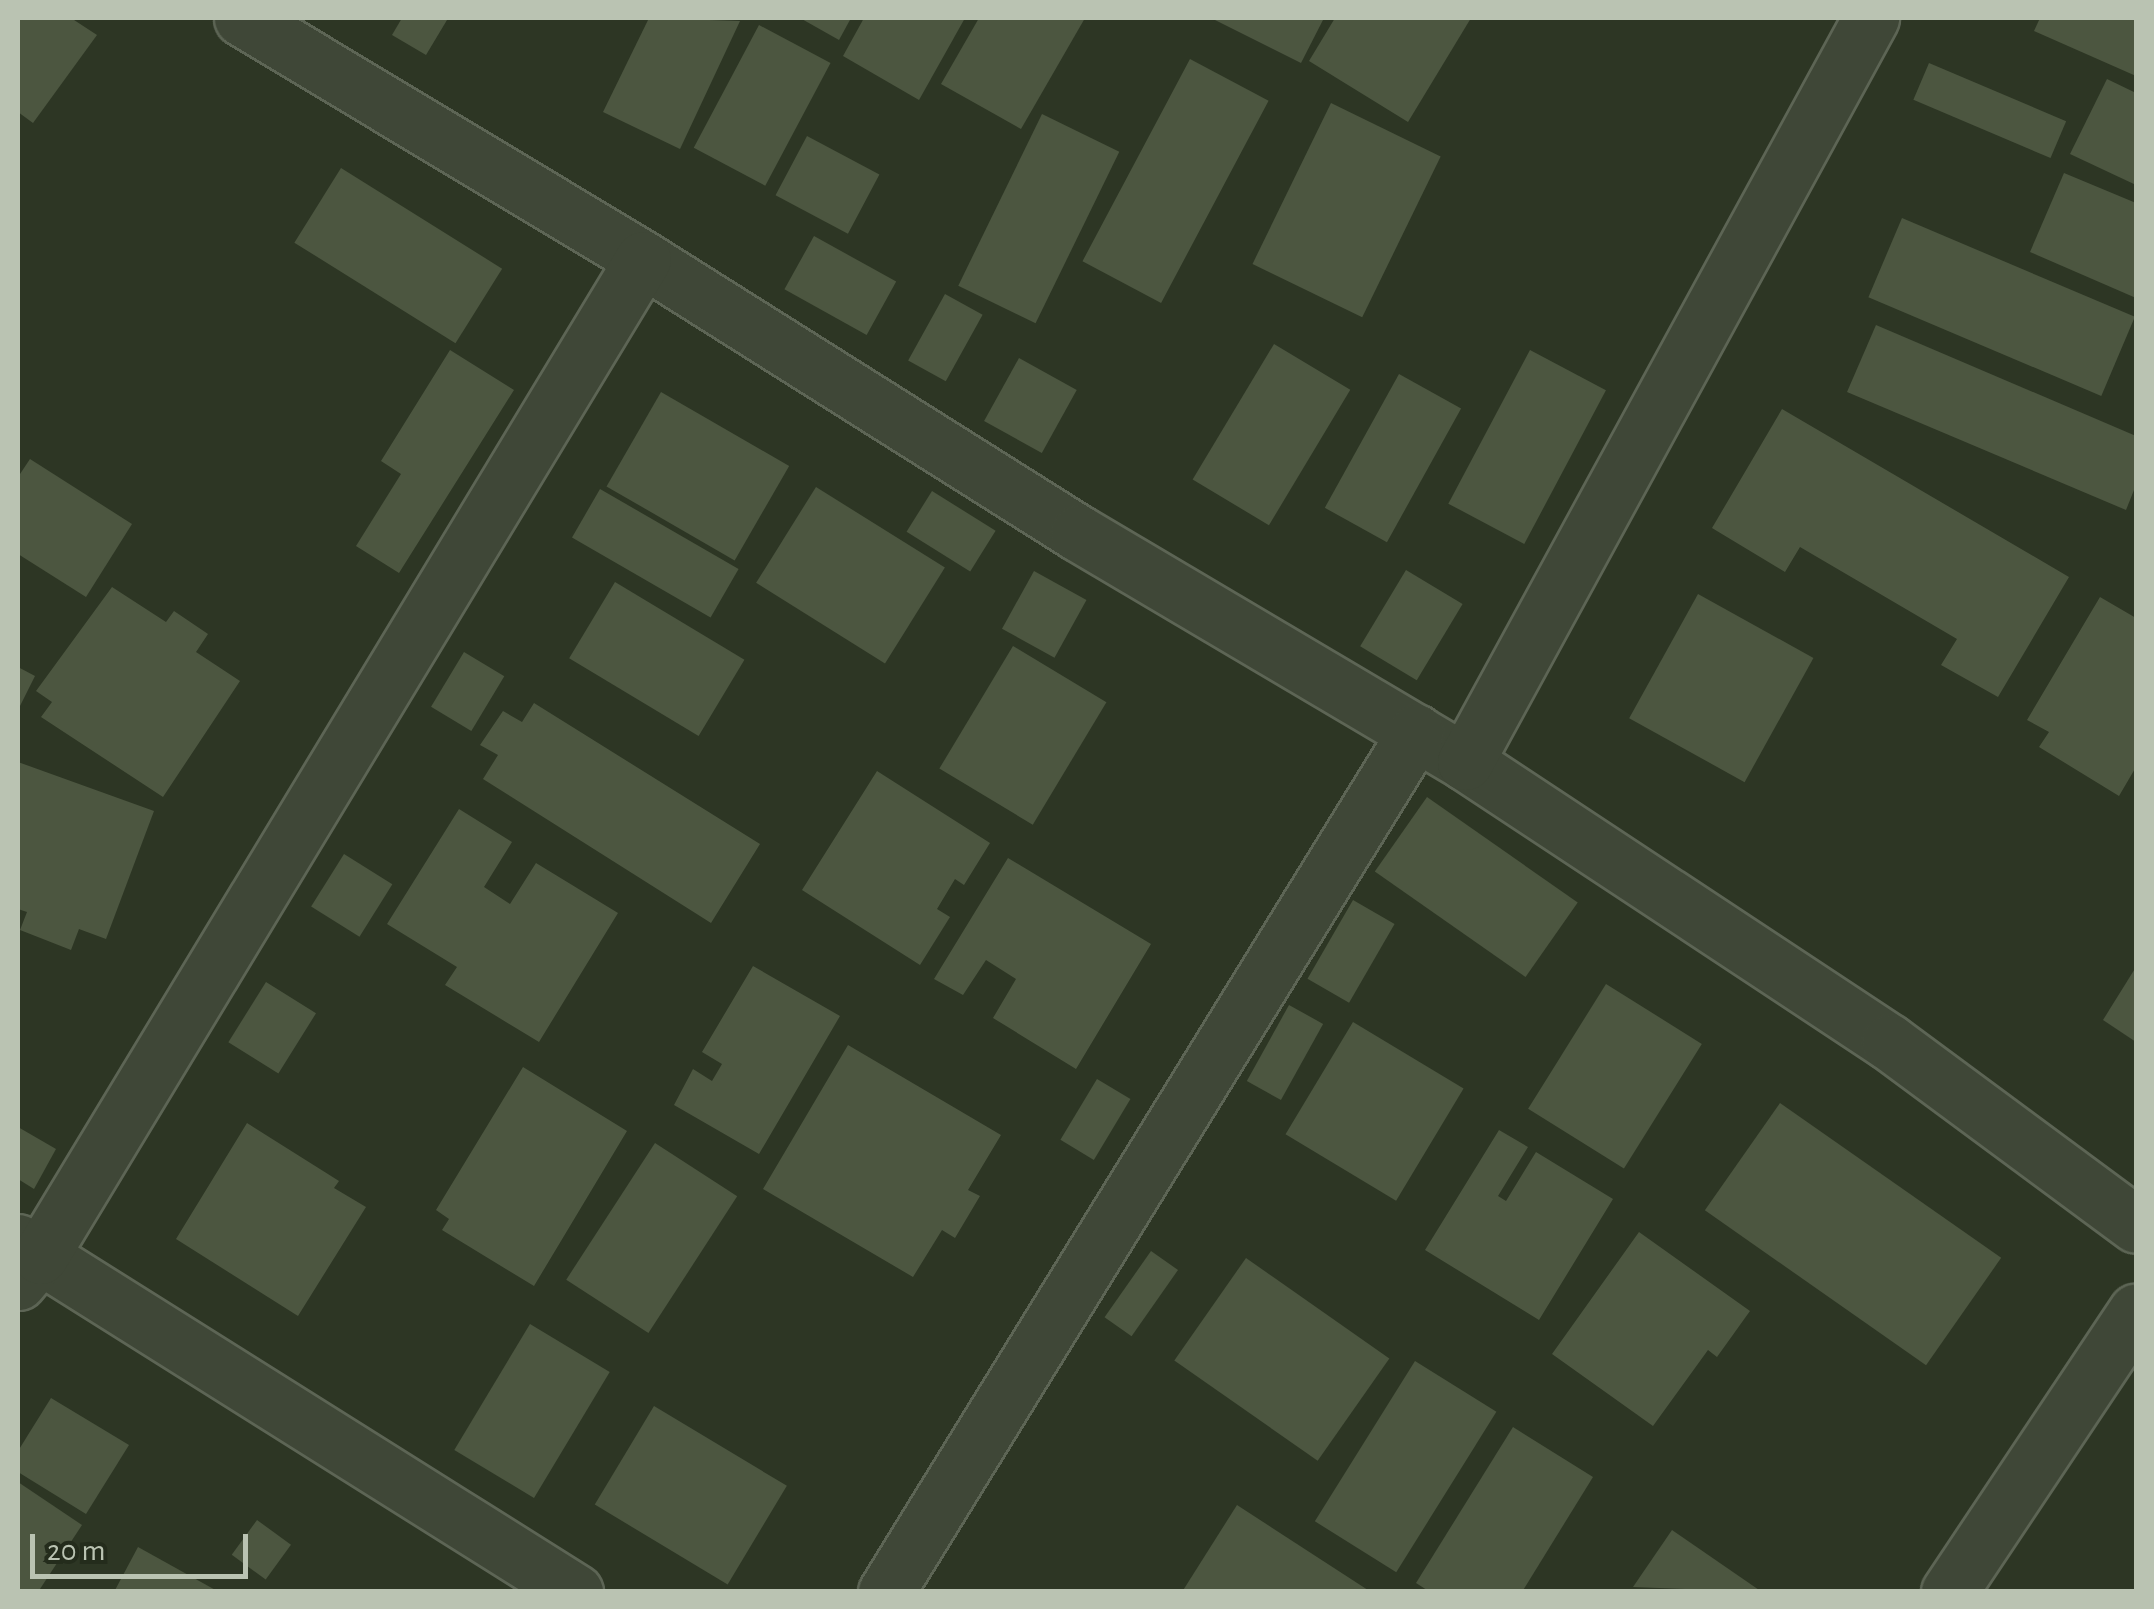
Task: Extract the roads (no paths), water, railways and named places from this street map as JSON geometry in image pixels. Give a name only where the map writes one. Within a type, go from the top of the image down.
[{"type":"street","points":[[242,18],[643,259],[1078,534],[1466,762],[1889,1042],[2136,1225]]},
{"type":"street","points":[[1466,762],[1871,18]]},
{"type":"street","points":[[575,1592],[25,1260],[643,259]]},
{"type":"street","points":[[886,1592],[1416,732]]},
{"type":"street","points":[[1949,1592],[2136,1312]]}]
